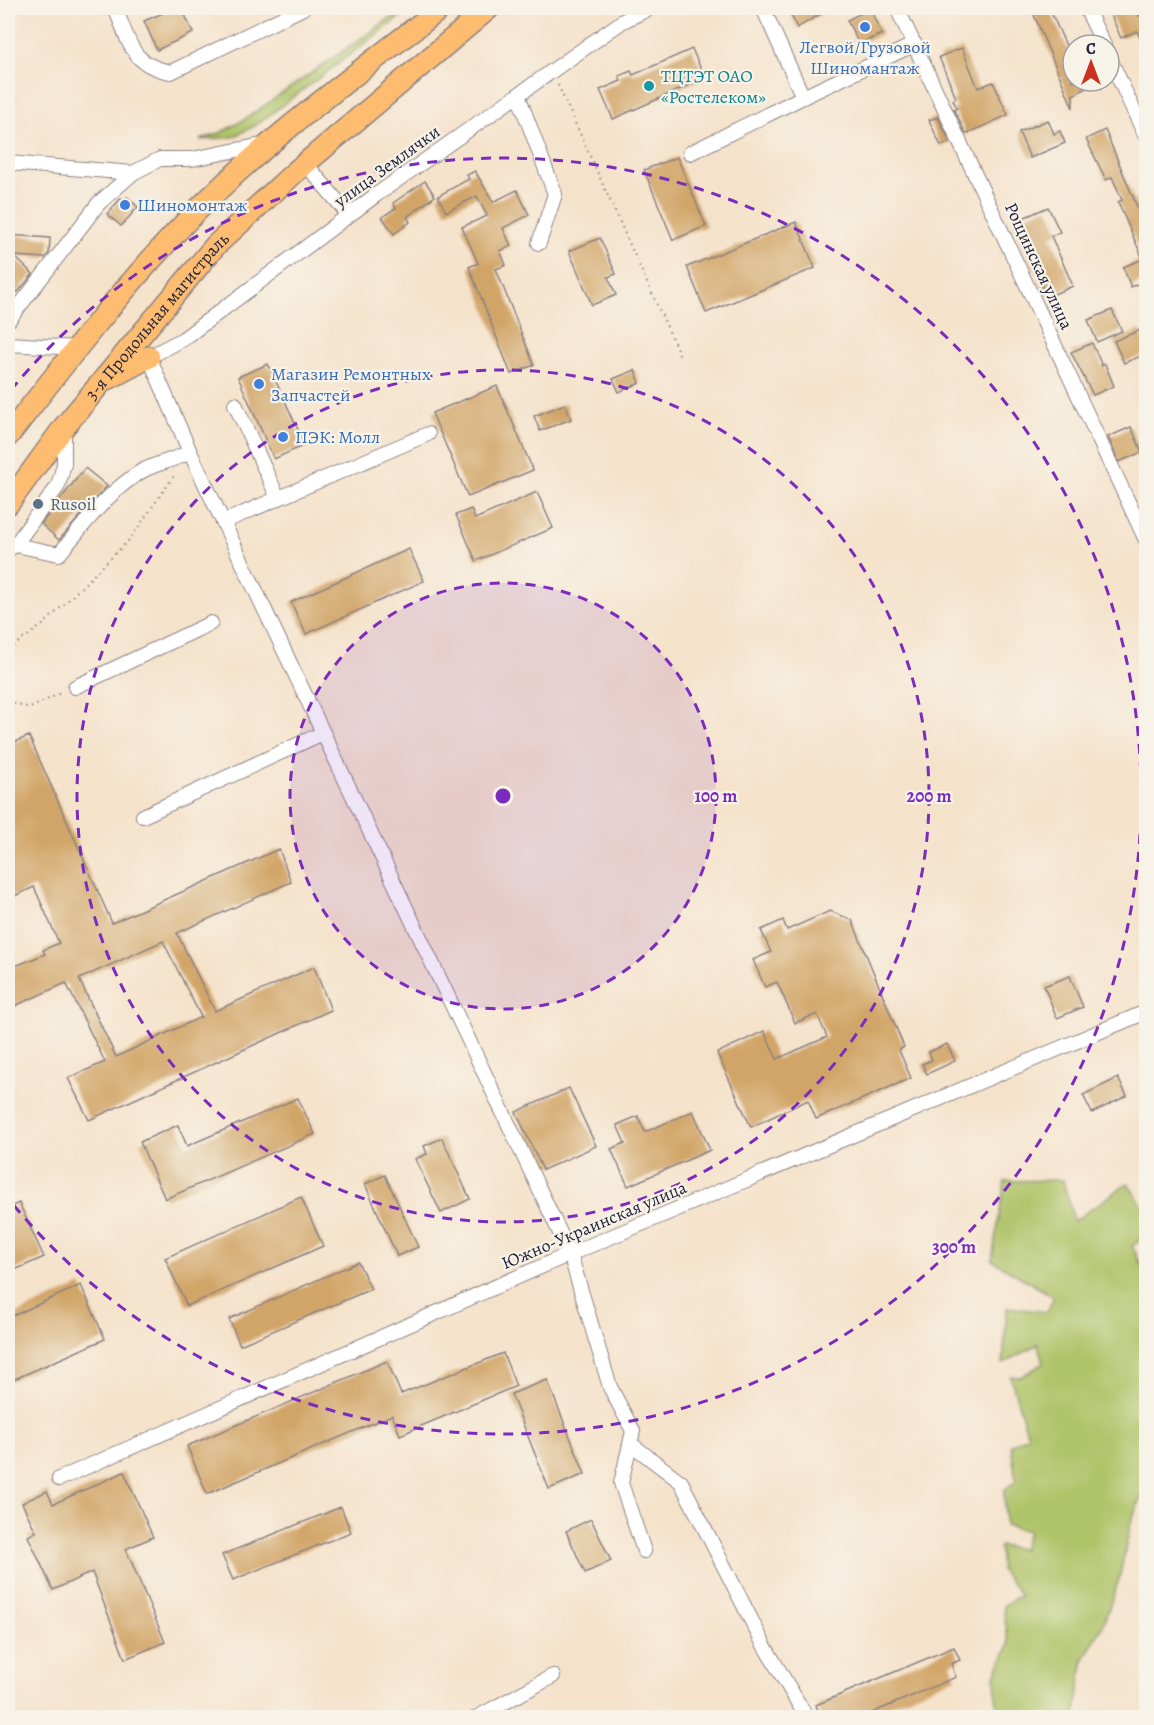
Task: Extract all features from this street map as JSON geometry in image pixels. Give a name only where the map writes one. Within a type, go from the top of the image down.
[{"type":"highway","points":[[8,434],[77,348],[183,225],[270,144],[441,8]]},
{"type":"highway","name":"3-я Продольная магистраль","points":[[8,504],[64,427],[215,246],[305,163],[489,8]]},
{"type":"highway","points":[[101,382],[149,357]]},
{"type":"street","points":[[115,8],[136,56],[152,69],[171,72],[303,8]]},
{"type":"street","name":"улица Землячки","points":[[149,357],[183,339],[349,215],[623,21],[650,8]]},
{"type":"street","points":[[763,8],[802,97]]},
{"type":"street","name":"Рощинская улица","points":[[897,8],[1145,532]]},
{"type":"street","points":[[1086,8],[1098,33]]},
{"type":"street","points":[[690,153],[915,44]]},
{"type":"street","points":[[1121,83],[1146,138]]},
{"type":"street","points":[[518,95],[555,194],[539,243]]},
{"type":"street","points":[[8,321],[99,204],[133,173],[160,159],[192,159],[270,144]]},
{"type":"street","points":[[8,162],[133,173]]},
{"type":"street","points":[[305,163],[349,215]]},
{"type":"street","points":[[8,344],[77,348]]},
{"type":"street","points":[[149,357],[190,453],[570,1254],[610,1387],[633,1431],[632,1444],[621,1483],[644,1551]]},
{"type":"street","points":[[235,404],[278,498]]},
{"type":"street","points":[[64,427],[64,464],[58,486],[11,547],[59,554],[98,508],[119,488],[143,470],[190,453]]},
{"type":"street","points":[[223,522],[428,434]]},
{"type":"street","points":[[75,687],[211,623]]},
{"type":"street","points":[[143,816],[323,733]]},
{"type":"street","name":"Южно-Украинская улица","points":[[59,1479],[570,1254],[1146,1014]]},
{"type":"street","points":[[632,1444],[681,1482],[764,1645],[807,1718]]},
{"type":"street","points":[[476,1718],[553,1676]]},
{"type":"path","points":[[552,71],[681,358]]},
{"type":"path","points":[[8,650],[44,624],[130,539],[190,453]]},
{"type":"path","points":[[8,701],[30,708],[75,687]]},
{"type":"green space","points":[[405,8],[412,8],[256,125],[233,137],[200,140],[220,133],[242,121]]},
{"type":"green space","points":[[1063,1180],[1074,1221],[1128,1183],[1146,1211],[1146,1236],[1132,1246],[1146,1274],[1146,1484],[1131,1522],[1119,1579],[1102,1628],[1084,1658],[1075,1717],[1001,1717],[997,1709],[995,1675],[1009,1645],[1003,1606],[1021,1595],[1001,1571],[999,1546],[1023,1549],[1028,1531],[1005,1525],[1004,1490],[1016,1481],[1011,1445],[1028,1436],[1010,1376],[1020,1377],[1043,1364],[1038,1344],[1003,1364],[1007,1307],[1047,1312],[1054,1297],[992,1260],[1005,1181]]},
{"type":"building","points":[[175,8],[182,8],[193,33],[157,50],[144,21]]},
{"type":"building","points":[[788,8],[831,8],[797,28]]},
{"type":"building","points":[[1031,8],[1049,8],[1061,34],[1061,79]]},
{"type":"building","points":[[1108,8],[1135,8],[1139,16],[1146,12],[1146,53],[1137,31],[1121,38],[1121,33],[1119,33]]},
{"type":"building","name":"Легвой/Грузовой Шиномантаж","points":[[870,9],[882,34],[859,44],[847,20]]},
{"type":"building","points":[[962,48],[978,88],[993,82],[1008,115],[966,134],[954,109],[957,108],[953,100],[956,98],[939,57]]},
{"type":"building","name":"ТЦТЭТ ОАО «Ростелеком»","points":[[692,49],[705,78],[613,119],[600,90],[621,81],[619,76],[631,71],[633,75]]},
{"type":"building","points":[[1067,93],[1077,93],[1073,95],[1073,108]]},
{"type":"building","points":[[938,117],[950,142],[941,146],[929,120]]},
{"type":"building","points":[[1048,120],[1054,134],[1060,131],[1065,143],[1030,158],[1019,132]]},
{"type":"building","points":[[1105,130],[1146,228],[1146,280],[1131,287],[1123,267],[1143,259],[1118,202],[1122,200],[1112,177],[1106,180],[1086,139]]},
{"type":"building","points":[[677,157],[706,226],[673,240],[644,170]]},
{"type":"building","points":[[475,171],[493,202],[517,190],[529,215],[503,228],[511,246],[500,251],[506,265],[496,269],[534,365],[511,374],[469,267],[478,263],[462,227],[487,216],[477,196],[446,212],[438,196],[469,179],[467,175]]},
{"type":"building","points":[[425,181],[435,196],[407,217],[410,222],[394,234],[382,217],[396,208],[393,203]]},
{"type":"building","name":"Шиномонтаж","points":[[127,197],[138,207],[121,226],[107,214],[121,198],[124,201]]},
{"type":"building","points":[[1048,207],[1060,232],[1051,236],[1073,286],[1047,297],[1014,222]]},
{"type":"building","points":[[796,222],[815,268],[706,313],[687,267]]},
{"type":"building","points":[[8,235],[50,238],[49,253],[45,258],[14,256],[33,274],[18,292],[8,286]]},
{"type":"building","points":[[600,238],[616,274],[608,277],[616,295],[592,305],[569,251]]},
{"type":"building","points":[[1112,310],[1122,331],[1097,342],[1088,320]]},
{"type":"building","points":[[1140,330],[1146,344],[1146,354],[1124,363],[1114,341]]},
{"type":"building","points":[[1092,343],[1102,366],[1105,364],[1114,386],[1093,395],[1071,352]]},
{"type":"building","points":[[268,364],[305,445],[274,459],[238,377]]},
{"type":"building","points":[[635,370],[640,383],[619,392],[613,379]]},
{"type":"building","points":[[497,386],[533,470],[468,497],[432,413]]},
{"type":"building","points":[[565,404],[571,419],[540,431],[534,416]]},
{"type":"building","points":[[1131,427],[1142,452],[1119,462],[1108,437]]},
{"type":"building","points":[[85,468],[107,486],[59,540],[41,524]]},
{"type":"building","points":[[537,492],[553,528],[476,561],[456,515],[471,509],[475,519]]},
{"type":"building","points":[[409,549],[424,581],[306,634],[291,602]]},
{"type":"building","points":[[29,736],[112,923],[279,849],[291,882],[177,933],[215,1011],[314,967],[331,1010],[89,1120],[68,1078],[105,1062],[66,983],[8,1009],[8,969],[45,954],[43,950],[59,943],[34,887],[8,899],[8,745]],"holes":[[[163,941],[201,1017],[116,1057],[79,979]]]},
{"type":"building","points":[[830,911],[852,920],[904,1047],[899,1050],[911,1078],[816,1119],[808,1100],[751,1127],[717,1053],[764,1031],[777,1059],[827,1037],[817,1014],[795,1023],[777,982],[765,987],[753,960],[771,952],[761,930],[783,920],[787,930]]},
{"type":"building","points":[[1070,976],[1083,1007],[1057,1018],[1044,986]]},
{"type":"building","points":[[947,1044],[955,1061],[927,1074],[922,1064],[932,1060],[929,1052]]},
{"type":"building","points":[[1118,1078],[1127,1096],[1092,1113],[1083,1095]]},
{"type":"building","points":[[569,1088],[596,1146],[543,1170],[516,1112]]},
{"type":"building","points":[[298,1098],[315,1134],[165,1199],[140,1142],[178,1125],[187,1146]]},
{"type":"building","points":[[693,1111],[710,1150],[628,1186],[611,1149],[625,1143],[617,1125],[638,1116],[645,1132]]},
{"type":"building","points":[[442,1138],[470,1199],[441,1213],[415,1159],[427,1154],[424,1146]]},
{"type":"building","points":[[385,1175],[418,1247],[397,1256],[365,1184]]},
{"type":"building","points":[[301,1197],[323,1246],[187,1306],[165,1258]]},
{"type":"building","points":[[19,1203],[44,1257],[8,1273],[8,1208]]},
{"type":"building","points":[[358,1262],[371,1289],[240,1345],[229,1319]]},
{"type":"building","points":[[81,1285],[105,1339],[8,1382],[8,1318]]},
{"type":"building","points":[[503,1353],[516,1386],[400,1435],[392,1415],[207,1494],[187,1446],[387,1361],[401,1394]]},
{"type":"building","points":[[547,1380],[585,1474],[549,1489],[511,1394]]},
{"type":"building","points":[[124,1472],[153,1537],[126,1549],[165,1642],[125,1659],[92,1572],[53,1590],[28,1536],[36,1532],[22,1503],[47,1491],[53,1504]]},
{"type":"building","points":[[341,1507],[351,1532],[233,1580],[222,1555]]},
{"type":"building","points":[[591,1519],[611,1561],[585,1573],[566,1531]]},
{"type":"building","points":[[954,1647],[960,1660],[951,1664],[956,1677],[860,1718],[821,1718],[816,1705]]},
{"type":"place","name":"Легвой/Грузовой Шиномантаж","points":[[865,27]]},
{"type":"place","name":"ТЦТЭТ ОАО «Ростелеком»","points":[[649,86]]},
{"type":"place","name":"Шиномонтаж","points":[[125,205]]},
{"type":"place","name":"Магазин Ремонтных Запчастей","points":[[259,384]]},
{"type":"place","name":"ПЭК: Молл","points":[[283,437]]},
{"type":"place","name":"Rusoil","points":[[38,504]]}]
